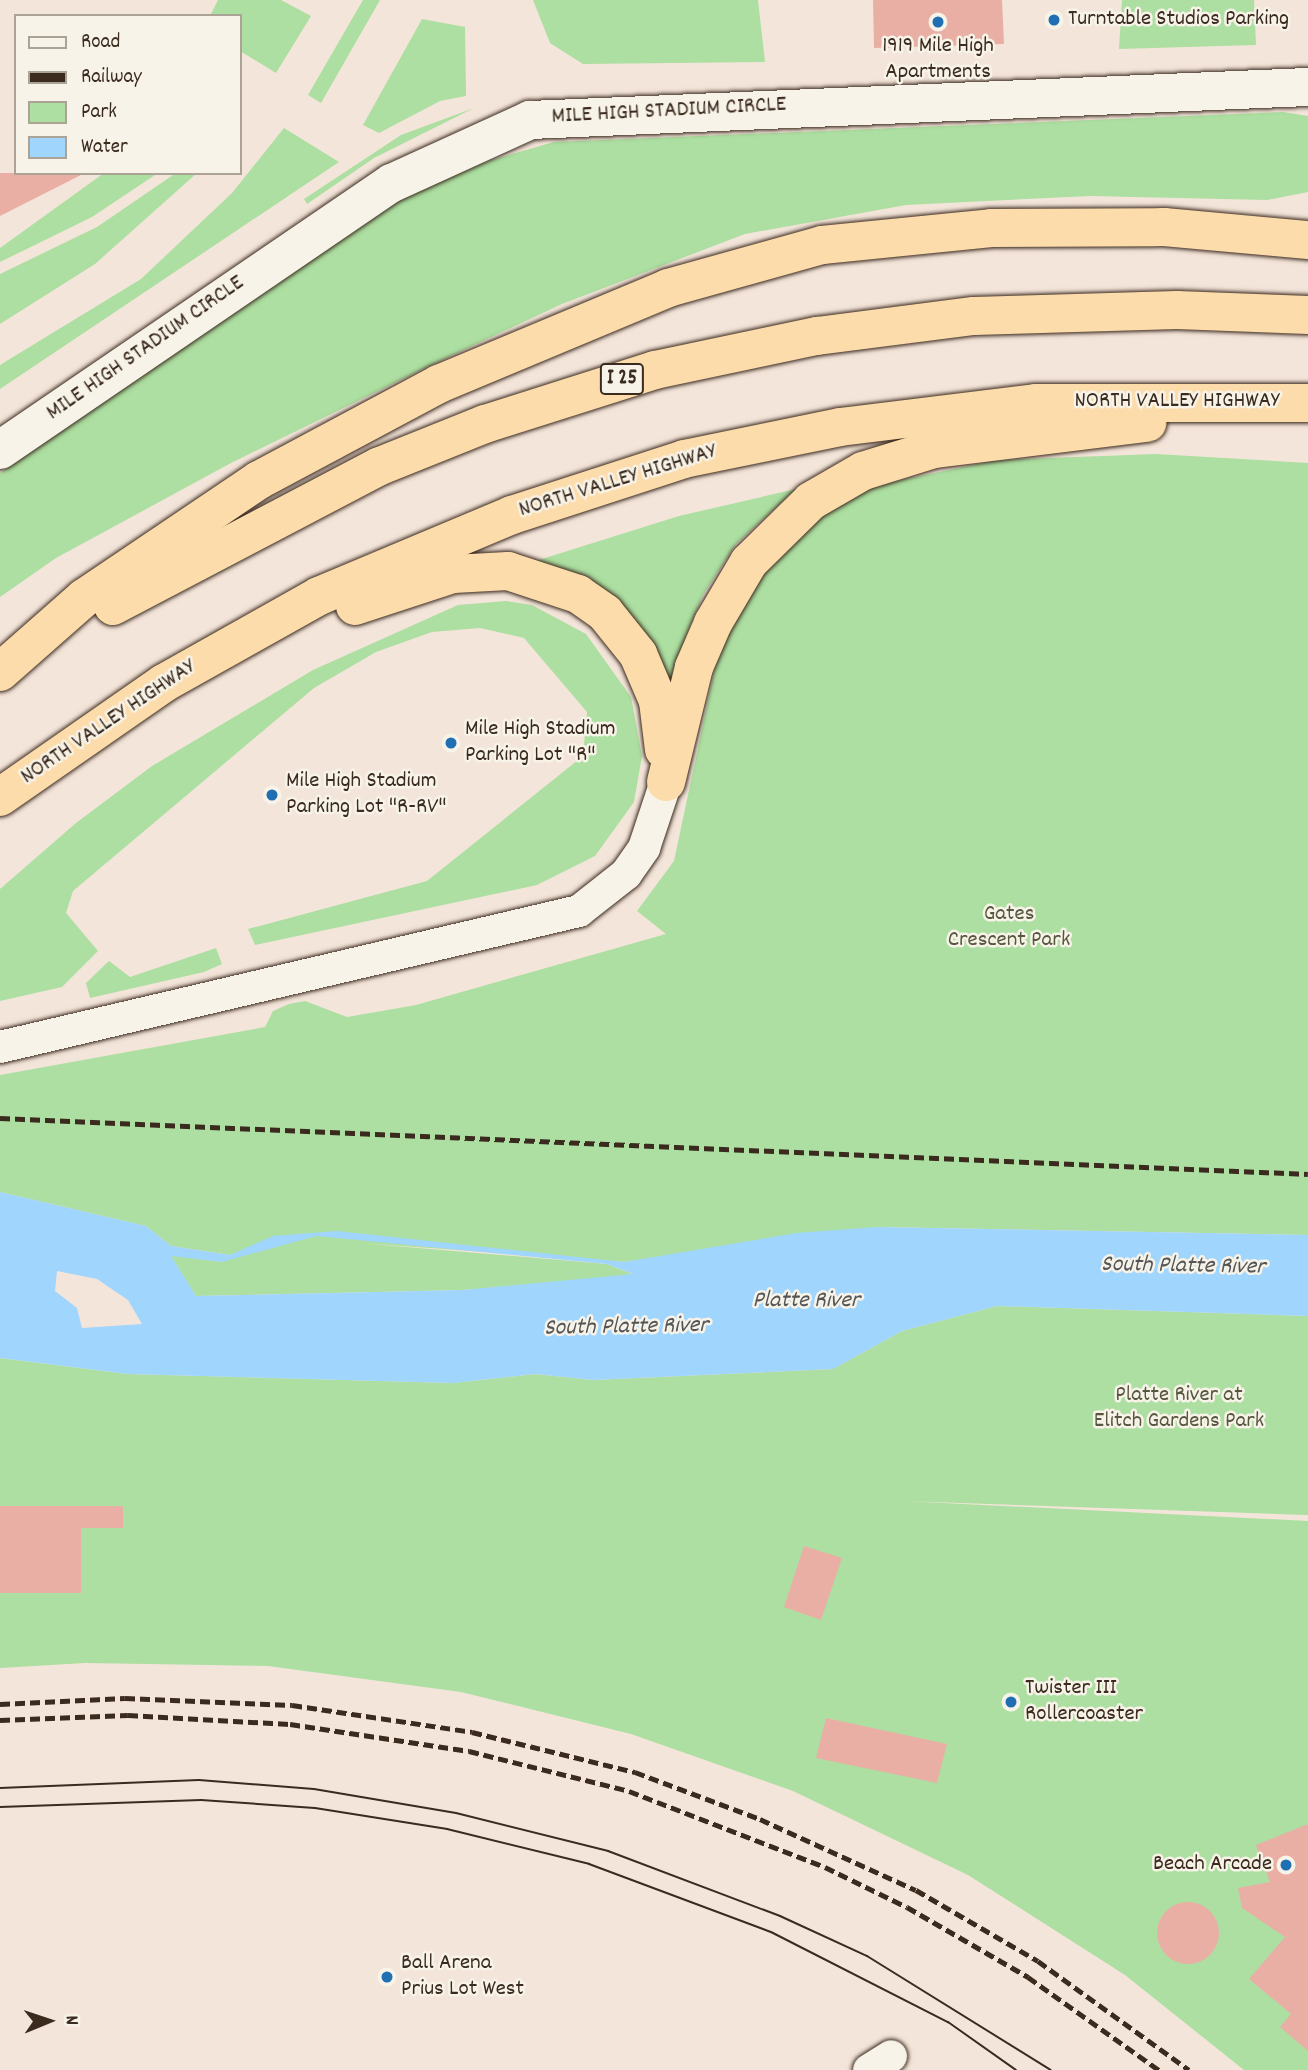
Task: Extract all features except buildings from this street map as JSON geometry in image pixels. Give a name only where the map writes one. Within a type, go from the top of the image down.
[{"type":"highway","points":[[0,672],[84,598],[259,480],[439,384],[668,288],[822,245],[991,228],[1137,227],[1308,220]]},
{"type":"highway","points":[[1137,227],[1308,240]]},
{"type":"highway","name":"I 25","points":[[0,679],[103,612],[272,519],[380,466],[579,391],[726,354],[900,324],[1080,311],[1308,315]]},
{"type":"highway","name":"NORTH VALLEY HIGHWAY","points":[[0,797],[84,735],[319,596],[512,514],[684,459],[840,427],[1036,403],[1308,403]]},
{"type":"highway","points":[[666,782],[694,667],[729,592],[782,526],[830,488],[899,458],[983,440],[1308,414]]},
{"type":"highway","points":[[84,735],[360,603],[453,574],[508,571],[578,594],[623,632],[658,701],[666,782]]},
{"type":"street","name":"MILE HIGH STADIUM CIRCLE","points":[[0,450],[392,183],[530,120],[1308,87]]},
{"type":"street","points":[[0,1047],[579,911],[626,874],[644,848],[666,782]]},
{"type":"green space","points":[[218,0],[281,0],[311,16],[276,73],[242,52],[242,14],[211,14]]},
{"type":"green space","points":[[363,0],[380,0],[321,103],[308,95]]},
{"type":"green space","points":[[533,0],[758,0],[765,62],[583,64],[550,43]]},
{"type":"green space","points":[[1122,0],[1254,0],[1256,45],[1119,49]]},
{"type":"green space","points":[[422,19],[465,27],[466,96],[440,101],[379,133],[363,125]]},
{"type":"green space","points":[[474,108],[374,158],[307,204],[304,199],[401,135]]},
{"type":"green space","points":[[1283,112],[1308,116],[1308,192],[1267,200],[1090,196],[906,205],[745,234],[562,304],[419,371],[231,463],[56,558],[0,597],[0,473],[400,199],[474,165],[554,142]]},
{"type":"green space","points":[[284,128],[339,162],[0,389],[0,365],[141,279],[232,193]]},
{"type":"green space","points":[[101,175],[155,175],[92,217],[0,262],[0,248]]},
{"type":"green space","points":[[173,175],[195,175],[95,264],[0,324],[0,274],[97,227]]},
{"type":"green space","name":"Gates Crescent Park","points":[[1156,454],[1308,463],[1308,1235],[877,1227],[624,1262],[360,1243],[607,1264],[635,1275],[463,1290],[196,1296],[170,1255],[222,1262],[230,1255],[171,1246],[146,1226],[0,1192],[0,1075],[265,1027],[273,1011],[305,1001],[347,1017],[416,1005],[666,934],[637,911],[674,861],[720,644],[759,577],[825,514],[872,486],[997,460]]},
{"type":"green space","points":[[796,489],[736,544],[703,595],[686,636],[673,722],[660,672],[526,564],[679,516]]},
{"type":"green space","points":[[506,601],[532,605],[586,634],[631,697],[642,756],[634,802],[595,856],[537,885],[255,945],[248,929],[427,881],[583,756],[587,712],[524,638],[480,628],[432,632],[376,652],[314,688],[73,891],[66,913],[98,951],[62,987],[0,1001],[0,889],[76,823],[152,766],[313,670],[458,605]]},
{"type":"green space","points":[[216,948],[222,964],[204,972],[90,998],[86,983],[109,961],[130,977]]},
{"type":"green space","name":"Platte River at Elitch Gardens Park","points":[[997,1306],[1308,1316],[1308,1515],[903,1501],[1308,1521],[1308,2070],[1244,2070],[1125,1975],[968,1875],[793,1791],[631,1734],[461,1692],[268,1666],[85,1663],[0,1668],[0,1358],[128,1374],[453,1383],[535,1374],[593,1380],[833,1369],[902,1331]]},
{"type":"water","name":"Platte River","points":[[0,1192],[146,1226],[171,1246],[230,1255],[273,1236],[337,1231],[624,1262],[796,1233],[877,1227],[1308,1235],[1308,1316],[997,1306],[902,1331],[833,1369],[593,1380],[535,1374],[453,1383],[128,1374],[0,1358]],"holes":[[[316,1236],[607,1264],[633,1274],[463,1290],[196,1296],[171,1256],[222,1262]],[[57,1271],[97,1279],[128,1300],[142,1324],[82,1328],[77,1308],[55,1291]]]},
{"type":"tram line","points":[[0,1788],[199,1780],[314,1789],[456,1813],[608,1851],[780,1916],[867,1956],[1051,2070]]},
{"type":"tram line","points":[[0,1807],[201,1800],[315,1808],[447,1829],[589,1864],[771,1932],[948,2022],[1016,2070]]},
{"type":"railway","points":[[0,1118],[1308,1174]]},
{"type":"railway","points":[[0,1704],[125,1698],[292,1705],[472,1732],[635,1772],[760,1819],[916,1890],[1038,1961],[1189,2070]]},
{"type":"railway","points":[[0,1720],[128,1715],[290,1724],[469,1751],[629,1791],[825,1867],[907,1907],[1028,1977],[1159,2070]]},
{"type":"place","name":"Turntable Studios Parking","points":[[1054,20]]},
{"type":"place","name":"1919 Mile High Apartments","points":[[938,22]]},
{"type":"place","name":"Mile High Stadium Parking Lot \"R\"","points":[[451,743]]},
{"type":"place","name":"Mile High Stadium Parking Lot \"R-RV\"","points":[[272,795]]},
{"type":"place","name":"Twister III Rollercoaster","points":[[1011,1702]]},
{"type":"place","name":"Beach Arcade","points":[[1286,1865]]},
{"type":"place","name":"Ball Arena Prius Lot West","points":[[387,1977]]},
{"type":"water label","name":"South Platte River","points":[[1183,1267]]},
{"type":"water label","name":"South Platte River","points":[[626,1328]]}]
